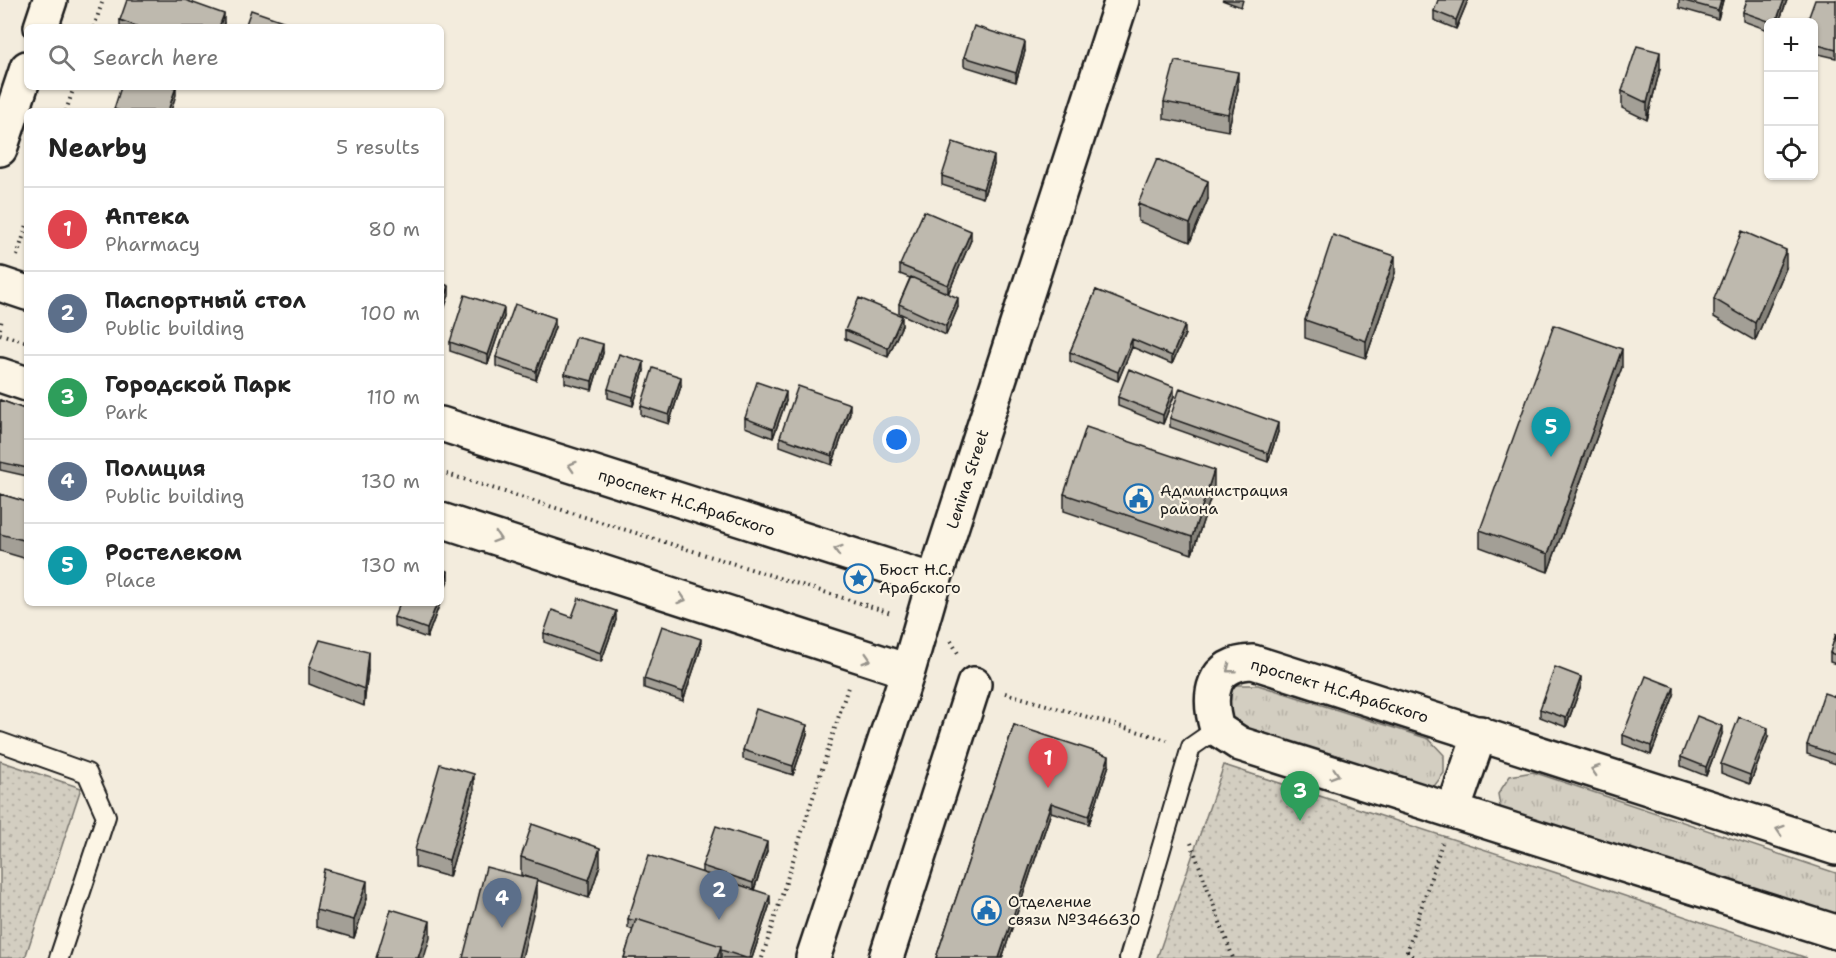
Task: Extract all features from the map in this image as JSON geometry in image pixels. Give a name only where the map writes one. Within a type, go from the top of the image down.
[{"type":"street","points":[[42,24],[50,0]]},
{"type":"street","name":"Lenina Street","points":[[813,958],[908,671],[934,580],[1122,0]]},
{"type":"street","points":[[0,150],[24,77]]},
{"type":"street","points":[[0,284],[24,292]]},
{"type":"street","points":[[0,375],[24,383]]},
{"type":"street","name":"проспект Н.С.Арабского","points":[[444,425],[934,580]]},
{"type":"street","points":[[444,521],[908,671]]},
{"type":"street","name":"проспект Н.С.Арабского","points":[[1204,738],[1211,710],[1212,689],[1222,675],[1238,662],[1253,662],[1836,848]]},
{"type":"street","points":[[886,958],[974,684]]},
{"type":"street","points":[[1453,811],[1480,733]]},
{"type":"street","points":[[1204,738],[1240,744],[1836,932]]},
{"type":"lane","points":[[1129,958],[1170,817],[1204,738]]},
{"type":"lane","points":[[0,742],[87,773],[106,816],[59,958]]},
{"type":"path","points":[[95,24],[103,0]]},
{"type":"path","points":[[67,108],[73,90]]},
{"type":"path","points":[[0,334],[24,341]]},
{"type":"path","points":[[444,473],[898,615]]},
{"type":"path","points":[[950,639],[974,684],[1204,738]]},
{"type":"path","points":[[762,958],[858,656]]},
{"type":"path","points":[[1405,958],[1453,811]]},
{"type":"path","points":[[1170,817],[1184,824],[1233,958]]},
{"type":"path","points":[[1407,951],[1414,958]]},
{"type":"green space","points":[[1233,685],[1258,685],[1429,739],[1444,755],[1444,773],[1432,789],[1238,738],[1220,702]]},
{"type":"green space","points":[[0,761],[81,788],[25,958],[0,958]]},
{"type":"green space","points":[[1224,765],[1566,876],[1807,958],[1157,958]]},
{"type":"green space","points":[[1533,772],[1836,873],[1836,933],[1502,818],[1498,794],[1510,776]]},
{"type":"building","points":[[127,0],[185,0],[224,14],[220,24],[131,24],[120,20]]},
{"type":"building","points":[[1438,0],[1464,0],[1456,20],[1434,11]]},
{"type":"building","points":[[1681,0],[1721,0],[1718,10]]},
{"type":"building","points":[[1747,0],[1784,0],[1777,18],[1764,20],[1743,12]]},
{"type":"building","points":[[1815,0],[1836,0],[1836,50],[1818,45],[1818,18],[1808,18]]},
{"type":"building","points":[[251,10],[291,24],[246,24]]},
{"type":"building","points":[[974,26],[1025,42],[1016,73],[964,57]]},
{"type":"building","points":[[1637,46],[1660,52],[1647,103],[1622,91]]},
{"type":"building","points":[[1175,61],[1238,72],[1228,114],[1164,102]]},
{"type":"building","points":[[120,90],[175,90],[169,108],[114,108]]},
{"type":"building","points":[[953,142],[994,156],[983,189],[942,176]]},
{"type":"building","points":[[1157,159],[1208,181],[1190,224],[1138,204]]},
{"type":"building","points":[[924,211],[971,231],[948,285],[900,265]]},
{"type":"building","points":[[1742,231],[1786,250],[1755,323],[1714,299]]},
{"type":"building","points":[[1333,235],[1395,256],[1366,341],[1305,320]]},
{"type":"building","points":[[911,277],[958,298],[946,326],[899,304]]},
{"type":"building","points":[[444,284],[449,286],[444,301]]},
{"type":"building","points":[[1096,290],[1185,325],[1172,356],[1132,339],[1118,372],[1070,352]]},
{"type":"building","points":[[465,295],[504,308],[488,355],[450,342]]},
{"type":"building","points":[[859,298],[902,316],[888,348],[845,330]]},
{"type":"building","points":[[515,304],[555,318],[536,371],[496,357]]},
{"type":"building","points":[[1554,325],[1622,349],[1548,554],[1480,530]]},
{"type":"building","points":[[576,337],[603,344],[592,381],[565,374]]},
{"type":"building","points":[[619,354],[644,362],[633,397],[608,389]]},
{"type":"building","points":[[653,368],[681,377],[669,415],[641,406]]},
{"type":"building","points":[[1129,369],[1174,387],[1163,415],[1118,397]]},
{"type":"building","points":[[757,382],[786,392],[773,429],[745,418]]},
{"type":"building","points":[[798,386],[850,404],[832,456],[780,437]]},
{"type":"building","points":[[1180,388],[1278,423],[1268,453],[1170,418]]},
{"type":"building","points":[[0,400],[24,409],[24,467],[0,462]]},
{"type":"building","name":"Администрация района","points":[[1086,427],[1214,470],[1192,537],[1064,494]]},
{"type":"building","points":[[0,494],[24,501],[24,540],[0,534]]},
{"type":"building","points":[[444,570],[448,571],[444,582]]},
{"type":"building","points":[[579,598],[616,611],[601,653],[544,633],[552,610],[572,617]]},
{"type":"building","points":[[399,606],[436,606],[427,629],[394,617]]},
{"type":"building","points":[[662,626],[701,639],[683,692],[644,679]]},
{"type":"building","points":[[1836,634],[1836,655],[1830,653]]},
{"type":"building","points":[[320,640],[368,652],[364,689],[309,667]]},
{"type":"building","points":[[1555,667],[1581,677],[1566,718],[1540,709]]},
{"type":"building","points":[[1646,676],[1674,687],[1651,746],[1623,735]]},
{"type":"building","points":[[1824,693],[1836,697],[1836,755],[1807,745]]},
{"type":"building","points":[[756,709],[807,725],[793,766],[743,750]]},
{"type":"building","points":[[1697,716],[1722,726],[1706,767],[1681,757]]},
{"type":"building","points":[[1739,717],[1768,728],[1750,775],[1721,764]]},
{"type":"building","points":[[1014,725],[1109,756],[1089,816],[1051,803],[999,958],[936,958]]},
{"type":"building","points":[[440,764],[474,774],[449,860],[415,850]]},
{"type":"building","points":[[532,824],[600,848],[589,880],[521,857]]},
{"type":"building","points":[[716,826],[767,842],[753,883],[702,866]]},
{"type":"building","points":[[649,855],[770,895],[749,958],[721,950],[721,946],[636,919],[636,921],[628,919]]},
{"type":"building","points":[[486,867],[537,880],[518,958],[463,958]]},
{"type":"building","points":[[324,869],[367,881],[354,920],[316,910]]},
{"type":"building","points":[[391,909],[430,921],[418,958],[376,958]]},
{"type":"building","points":[[636,919],[721,946],[717,958],[624,958]]},
{"type":"place","name":"Ростелеком","points":[[1551,457]]},
{"type":"place","name":"Администрация района","points":[[1139,499]]},
{"type":"place","name":"Бюст Н.С. Арабского","points":[[858,578]]},
{"type":"place","name":"Аптека","points":[[1048,788]]},
{"type":"place","name":"Городской Парк","points":[[1300,821]]},
{"type":"place","name":"Отделение связи №346630","points":[[987,910]]},
{"type":"place","name":"Паспортный стол","points":[[719,920]]},
{"type":"place","name":"Полиция","points":[[502,928]]}]
